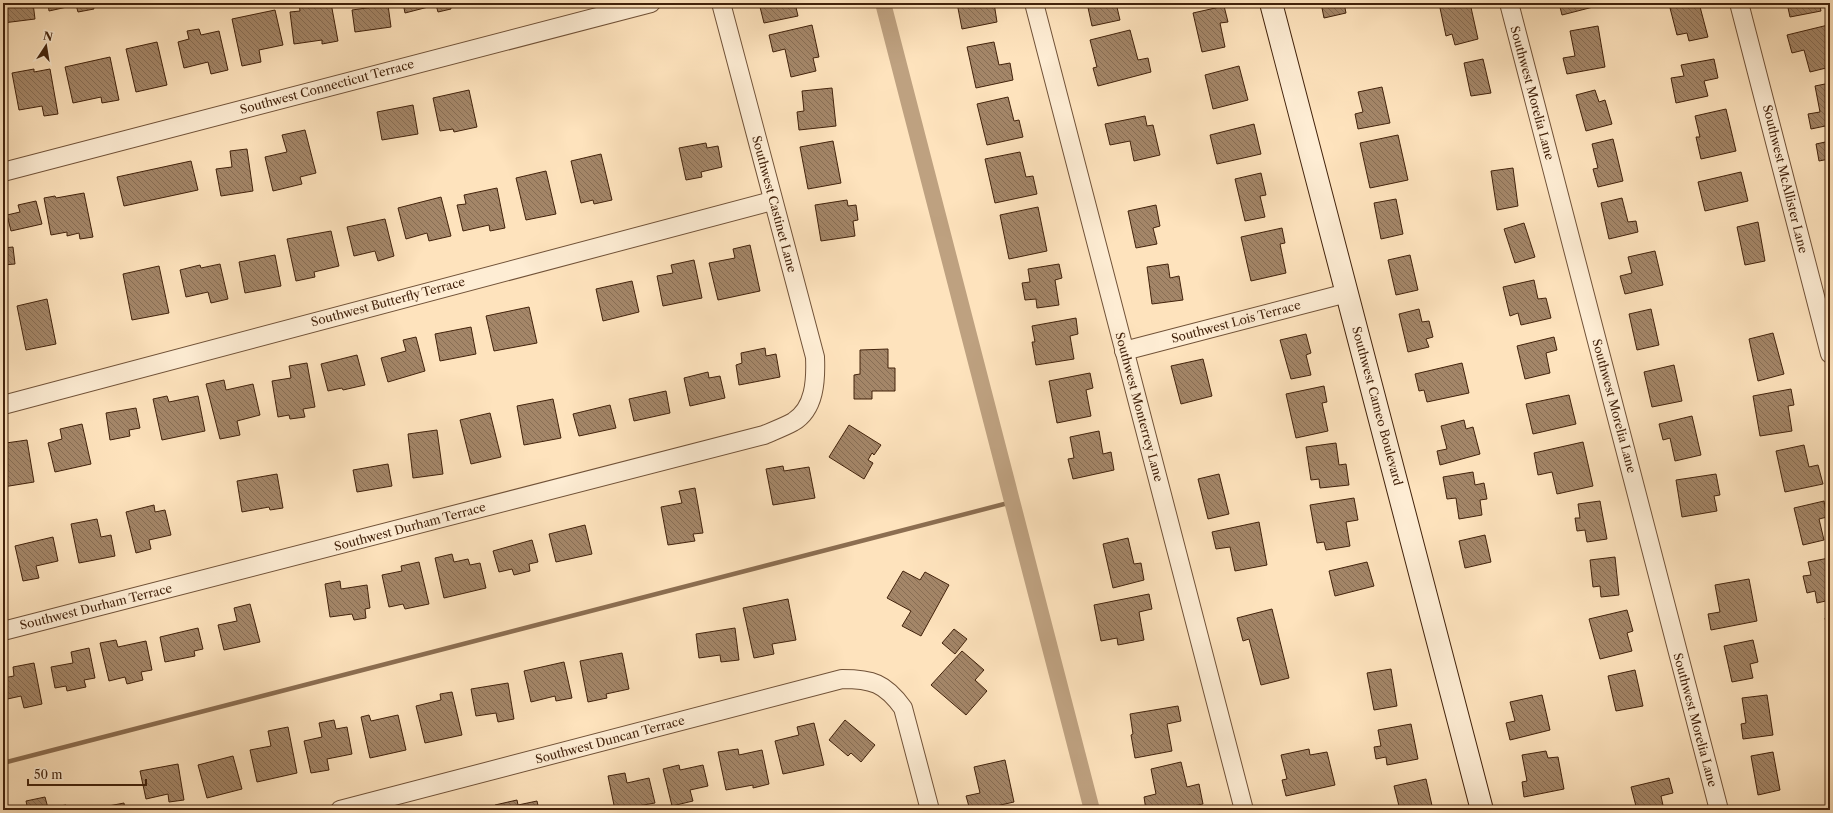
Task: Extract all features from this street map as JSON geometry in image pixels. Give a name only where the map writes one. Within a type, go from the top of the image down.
[{"type":"street","name":"Southwest Connecticut Terrace","points":[[3,172],[651,3]]},
{"type":"street","name":"Southwest Castinet Lane","points":[[721,3],[772,201],[815,357],[816,381],[809,406]]},
{"type":"street","name":"Southwest Monterrey Lane","points":[[1034,3],[1244,810]]},
{"type":"street","name":"Southwest Cameo Boulevard","points":[[1271,3],[1482,810]]},
{"type":"street","name":"Southwest Morelia Lane","points":[[1509,3],[1719,810]]},
{"type":"street","name":"Southwest McAllister Lane","points":[[1739,3],[1830,354]]},
{"type":"street","name":"Southwest Butterfly Terrace","points":[[3,405],[772,201]]},
{"type":"street","name":"Southwest Lois Terrace","points":[[1124,351],[1347,293]]},
{"type":"street","name":"Southwest Durham Terrace","points":[[3,631],[764,435],[794,422],[809,406]]},
{"type":"street","name":"Southwest Duncan Terrace","points":[[340,810],[842,679],[862,679],[880,685],[893,694],[903,708],[930,810]]},
{"type":"building","points":[[3,3],[33,3],[35,19],[3,23]]},
{"type":"building","points":[[48,3],[92,3],[94,9],[78,12],[76,5],[49,11]]},
{"type":"building","points":[[299,3],[331,3],[338,41],[322,44],[322,40],[294,44],[290,12],[300,11]]},
{"type":"building","points":[[403,3],[450,3],[451,9],[438,12],[436,5],[405,13]]},
{"type":"building","points":[[463,3],[479,3],[464,5]]},
{"type":"building","points":[[766,3],[795,3],[798,16],[764,23],[760,7],[767,6]]},
{"type":"building","points":[[957,3],[994,3],[997,22],[962,29]]},
{"type":"building","points":[[1087,3],[1116,3],[1120,20],[1092,26]]},
{"type":"building","points":[[1321,3],[1344,3],[1346,13],[1324,18]]},
{"type":"building","points":[[1461,3],[1470,3],[1478,39],[1455,45],[1452,34],[1446,36],[1440,8]]},
{"type":"building","points":[[1559,3],[1597,3],[1597,6],[1562,15]]},
{"type":"building","points":[[1690,3],[1699,3],[1708,37],[1689,41],[1687,33],[1677,35],[1670,8]]},
{"type":"building","points":[[1787,3],[1819,3],[1821,11],[1790,17]]},
{"type":"building","points":[[388,5],[391,27],[355,32],[352,10]]},
{"type":"building","points":[[1224,6],[1228,22],[1220,23],[1225,47],[1202,52],[1193,13]]},
{"type":"building","points":[[275,10],[283,45],[259,50],[261,62],[242,66],[232,19]]},
{"type":"building","points":[[812,25],[819,57],[813,58],[816,71],[791,77],[785,49],[773,52],[769,35]]},
{"type":"building","points":[[1828,25],[1830,34],[1830,67],[1810,72],[1804,50],[1792,53],[1787,35]]},
{"type":"building","points":[[1598,26],[1605,67],[1567,74],[1563,58],[1575,56],[1570,31]]},
{"type":"building","points":[[199,29],[201,35],[219,31],[228,70],[211,74],[208,62],[184,68],[178,42],[189,39],[187,31]]},
{"type":"building","points":[[1130,30],[1138,60],[1148,58],[1151,72],[1098,86],[1093,68],[1097,67],[1090,40]]},
{"type":"building","points":[[157,42],[167,85],[136,92],[126,49]]},
{"type":"building","points":[[994,42],[999,65],[1010,63],[1013,80],[976,88],[967,47]]},
{"type":"building","points":[[110,57],[119,100],[102,103],[101,97],[73,103],[65,67]]},
{"type":"building","points":[[1483,59],[1491,93],[1471,96],[1464,63]]},
{"type":"building","points":[[1714,59],[1718,78],[1704,81],[1708,96],[1676,103],[1671,78],[1684,76],[1681,65]]},
{"type":"building","points":[[1239,66],[1248,100],[1213,109],[1205,75]]},
{"type":"building","points":[[34,69],[34,72],[50,69],[58,114],[44,116],[42,106],[19,110],[12,73]]},
{"type":"building","points":[[1830,83],[1830,125],[1811,129],[1808,114],[1820,112],[1815,86]]},
{"type":"building","points":[[1382,87],[1390,123],[1358,129],[1355,114],[1363,112],[1358,92]]},
{"type":"building","points":[[832,88],[836,126],[799,130],[797,112],[804,111],[802,91]]},
{"type":"building","points":[[469,90],[477,127],[454,132],[453,129],[440,131],[433,98]]},
{"type":"building","points":[[1595,90],[1599,102],[1605,100],[1612,124],[1586,131],[1576,95]]},
{"type":"building","points":[[1008,97],[1014,121],[1019,120],[1023,137],[987,145],[977,104]]},
{"type":"building","points":[[413,105],[418,134],[382,140],[377,112]]},
{"type":"building","points":[[1726,109],[1736,151],[1701,159],[1696,137],[1700,137],[1695,116]]},
{"type":"building","points":[[3,111],[7,126],[3,127]]},
{"type":"building","points":[[1145,116],[1147,126],[1153,125],[1160,155],[1134,161],[1130,141],[1110,145],[1105,124]]},
{"type":"building","points":[[1254,124],[1261,154],[1217,164],[1210,135]]},
{"type":"building","points":[[305,130],[316,173],[300,177],[302,184],[273,191],[265,157],[287,152],[282,135]]},
{"type":"building","points":[[1398,135],[1408,180],[1370,188],[1360,143]]},
{"type":"building","points":[[1613,139],[1623,181],[1598,187],[1593,169],[1598,168],[1592,144]]},
{"type":"building","points":[[833,141],[841,183],[808,189],[800,147]]},
{"type":"building","points":[[1830,141],[1830,167],[1829,159],[1819,161],[1816,144]]},
{"type":"building","points":[[706,143],[707,148],[718,146],[722,167],[701,172],[702,177],[686,180],[679,148]]},
{"type":"building","points":[[247,149],[253,191],[221,196],[216,169],[232,167],[230,151]]},
{"type":"building","points":[[1020,152],[1026,177],[1033,176],[1037,194],[995,203],[985,159]]},
{"type":"building","points":[[601,154],[612,200],[594,204],[593,200],[581,203],[571,161]]},
{"type":"building","points":[[191,161],[198,190],[124,206],[117,177]]},
{"type":"building","points":[[1513,168],[1518,206],[1497,210],[1491,171]]},
{"type":"building","points":[[546,171],[556,214],[526,220],[516,178]]},
{"type":"building","points":[[1741,172],[1748,201],[1705,211],[1698,182]]},
{"type":"building","points":[[1261,173],[1266,195],[1260,196],[1265,217],[1245,221],[1235,179]]},
{"type":"building","points":[[497,188],[505,228],[490,231],[489,225],[463,231],[457,205],[466,204],[464,195]]},
{"type":"building","points":[[84,193],[93,237],[80,239],[79,233],[67,236],[67,232],[51,235],[44,198],[55,196],[56,198]]},
{"type":"building","points":[[441,197],[451,236],[429,241],[427,233],[406,239],[398,208]]},
{"type":"building","points":[[1622,198],[1628,222],[1636,221],[1638,232],[1609,239],[1601,203]]},
{"type":"building","points":[[1396,199],[1403,234],[1381,239],[1374,203]]},
{"type":"building","points":[[847,200],[848,206],[856,205],[858,220],[853,221],[855,236],[821,241],[815,205]]},
{"type":"building","points":[[36,201],[42,224],[11,231],[7,215],[20,212],[18,205]]},
{"type":"building","points":[[1156,205],[1160,226],[1153,228],[1157,244],[1136,248],[1128,211]]},
{"type":"building","points":[[1038,207],[1047,251],[1009,259],[1000,215]]},
{"type":"building","points":[[385,219],[394,256],[378,261],[375,251],[354,256],[347,227]]},
{"type":"building","points":[[1758,222],[1765,261],[1745,265],[1737,227]]},
{"type":"building","points":[[1524,223],[1535,257],[1515,263],[1504,229]]},
{"type":"building","points":[[1282,228],[1285,243],[1280,244],[1286,273],[1251,281],[1241,237]]},
{"type":"building","points":[[331,231],[339,266],[314,272],[315,277],[296,281],[287,239]]},
{"type":"building","points":[[750,245],[760,291],[718,300],[709,263],[735,258],[733,249]]},
{"type":"building","points":[[13,247],[15,264],[3,265],[3,248]]},
{"type":"building","points":[[1655,251],[1663,285],[1625,294],[1620,276],[1632,273],[1628,257]]},
{"type":"building","points":[[275,255],[281,286],[245,293],[239,262]]},
{"type":"building","points":[[1410,255],[1418,290],[1396,295],[1388,260]]},
{"type":"building","points":[[694,260],[702,298],[663,306],[657,276],[673,273],[671,265]]},
{"type":"building","points":[[220,264],[228,299],[211,303],[208,292],[186,297],[180,270],[200,265],[201,268]]},
{"type":"building","points":[[1059,264],[1062,278],[1055,280],[1059,305],[1037,308],[1036,299],[1025,300],[1022,283],[1030,282],[1028,269]]},
{"type":"building","points":[[1168,264],[1170,278],[1179,276],[1183,300],[1152,304],[1147,267]]},
{"type":"building","points":[[159,266],[169,313],[132,320],[123,274]]},
{"type":"building","points":[[1534,280],[1538,299],[1546,298],[1551,318],[1521,325],[1518,313],[1510,316],[1503,287]]},
{"type":"building","points":[[632,281],[639,312],[603,321],[596,289]]},
{"type":"building","points":[[47,299],[56,344],[26,350],[17,306]]},
{"type":"building","points":[[529,307],[537,343],[494,351],[486,316]]},
{"type":"building","points":[[1419,309],[1422,322],[1429,321],[1433,337],[1426,339],[1429,347],[1408,352],[1399,314]]},
{"type":"building","points":[[1651,309],[1659,345],[1637,350],[1629,314]]},
{"type":"building","points":[[1076,318],[1078,334],[1070,336],[1074,359],[1036,365],[1032,342],[1035,342],[1032,326]]},
{"type":"building","points":[[471,327],[476,354],[440,361],[435,334]]},
{"type":"building","points":[[1773,333],[1784,374],[1758,381],[1749,339]]},
{"type":"building","points":[[1306,334],[1311,353],[1306,355],[1311,375],[1291,379],[1280,340]]},
{"type":"building","points":[[416,337],[425,371],[388,382],[381,358],[406,351],[403,340]]},
{"type":"building","points":[[1554,337],[1557,350],[1546,353],[1550,373],[1525,379],[1517,346]]},
{"type":"building","points":[[765,348],[766,356],[776,354],[780,377],[739,385],[736,365],[742,363],[741,353]]},
{"type":"building","points":[[888,349],[888,368],[895,368],[895,391],[872,391],[872,399],[854,399],[854,375],[860,374],[860,350]]},
{"type":"building","points":[[357,355],[365,385],[343,390],[342,388],[328,391],[321,364]]},
{"type":"building","points":[[1203,359],[1212,396],[1181,404],[1171,366]]},
{"type":"building","points":[[307,363],[315,407],[303,409],[305,417],[290,419],[289,415],[278,417],[272,381],[291,378],[289,366]]},
{"type":"building","points":[[1462,363],[1469,393],[1427,402],[1424,390],[1419,391],[1415,374]]},
{"type":"building","points":[[1674,365],[1682,401],[1652,407],[1644,372]]},
{"type":"building","points":[[708,372],[709,378],[720,376],[725,398],[690,406],[684,378]]},
{"type":"building","points":[[1090,373],[1093,388],[1086,390],[1091,416],[1057,423],[1049,381]]},
{"type":"building","points":[[224,380],[226,390],[253,384],[260,415],[237,421],[240,435],[220,439],[206,384]]},
{"type":"building","points":[[1324,386],[1327,402],[1322,403],[1328,431],[1296,438],[1286,394]]},
{"type":"building","points":[[1791,389],[1794,405],[1788,406],[1792,431],[1760,436],[1753,396]]},
{"type":"building","points":[[666,391],[670,413],[634,421],[629,399]]},
{"type":"building","points":[[1569,395],[1576,424],[1533,434],[1526,404]]},
{"type":"building","points":[[167,396],[169,402],[198,396],[205,431],[162,440],[153,399]]},
{"type":"building","points":[[553,399],[561,438],[524,445],[517,406]]},
{"type":"building","points":[[610,405],[616,428],[579,436],[573,414]]},
{"type":"building","points":[[136,408],[140,428],[129,430],[130,436],[110,440],[106,413]]},
{"type":"building","points":[[490,413],[501,457],[471,464],[460,420]]},
{"type":"building","points":[[1692,416],[1701,455],[1675,461],[1670,438],[1663,440],[1659,424]]},
{"type":"building","points":[[1464,420],[1466,429],[1473,427],[1480,454],[1440,465],[1437,451],[1447,449],[1441,426]]},
{"type":"building","points":[[82,424],[91,464],[55,472],[48,443],[62,439],[60,429]]},
{"type":"building","points":[[849,425],[881,445],[874,455],[872,453],[868,460],[873,463],[864,479],[829,457]]},
{"type":"building","points":[[437,430],[443,474],[413,478],[408,434]]},
{"type":"building","points":[[1099,431],[1103,454],[1111,452],[1114,470],[1073,479],[1068,459],[1074,458],[1070,437]]},
{"type":"building","points":[[3,439],[5,439],[6,443],[27,440],[34,482],[3,487]]},
{"type":"building","points":[[1583,442],[1593,486],[1557,494],[1552,472],[1538,475],[1534,453]]},
{"type":"building","points":[[1336,443],[1339,465],[1346,464],[1349,485],[1320,488],[1319,479],[1311,480],[1306,447]]},
{"type":"building","points":[[1804,445],[1809,467],[1818,465],[1823,484],[1785,492],[1776,451]]},
{"type":"building","points":[[388,464],[392,486],[357,492],[353,470]]},
{"type":"building","points":[[783,466],[784,471],[809,467],[815,498],[773,505],[766,469]]},
{"type":"building","points":[[1473,472],[1475,485],[1484,483],[1487,499],[1480,500],[1482,515],[1459,519],[1456,498],[1447,499],[1443,477]]},
{"type":"building","points":[[277,474],[283,508],[270,510],[269,507],[242,512],[237,481]]},
{"type":"building","points":[[1219,474],[1229,514],[1208,519],[1198,479]]},
{"type":"building","points":[[1716,474],[1720,495],[1714,496],[1717,511],[1682,517],[1676,480]]},
{"type":"building","points":[[695,488],[703,533],[693,534],[695,541],[668,545],[661,507],[682,503],[679,491]]},
{"type":"building","points":[[1354,498],[1358,520],[1346,522],[1350,546],[1326,550],[1324,542],[1317,543],[1310,505]]},
{"type":"building","points":[[1600,501],[1607,539],[1587,542],[1585,530],[1577,531],[1575,518],[1580,518],[1578,504]]},
{"type":"building","points":[[1824,501],[1827,517],[1819,519],[1824,540],[1803,545],[1794,508]]},
{"type":"building","points":[[154,505],[155,512],[165,510],[171,535],[149,540],[151,549],[136,553],[126,512]]},
{"type":"building","points":[[97,519],[101,537],[111,535],[115,556],[79,563],[71,524]]},
{"type":"building","points":[[1259,522],[1267,565],[1235,571],[1230,547],[1216,549],[1212,532]]},
{"type":"building","points":[[585,525],[592,554],[556,562],[549,534]]},
{"type":"building","points":[[1485,535],[1491,562],[1465,568],[1459,541]]},
{"type":"building","points":[[53,537],[58,561],[36,566],[39,578],[23,581],[15,546]]},
{"type":"building","points":[[1128,538],[1134,564],[1141,563],[1144,580],[1113,588],[1103,544]]},
{"type":"building","points":[[532,540],[538,562],[529,564],[530,571],[514,575],[512,569],[499,572],[493,551]]},
{"type":"building","points":[[452,554],[454,562],[468,559],[470,565],[480,563],[486,588],[444,598],[435,558]]},
{"type":"building","points":[[1615,557],[1619,595],[1601,597],[1600,586],[1593,587],[1590,560]]},
{"type":"building","points":[[1829,558],[1830,600],[1817,603],[1815,591],[1807,593],[1803,576],[1811,575],[1808,562]]},
{"type":"building","points":[[419,562],[429,604],[405,609],[403,604],[389,607],[382,575],[402,571],[401,566]]},
{"type":"building","points":[[1367,562],[1374,586],[1335,596],[1329,571]]},
{"type":"building","points":[[3,567],[7,587],[3,588]]},
{"type":"building","points":[[903,571],[920,580],[925,572],[949,585],[921,636],[902,626],[911,611],[887,598]]},
{"type":"building","points":[[1749,579],[1757,621],[1711,630],[1708,614],[1720,612],[1715,585]]},
{"type":"building","points":[[340,581],[341,589],[367,585],[370,608],[365,609],[366,618],[354,620],[352,614],[330,617],[325,584]]},
{"type":"building","points":[[1149,594],[1152,609],[1139,612],[1144,640],[1118,645],[1117,638],[1101,641],[1094,605]]},
{"type":"building","points":[[788,599],[796,640],[772,644],[774,654],[754,658],[743,608]]},
{"type":"building","points":[[250,604],[260,642],[224,650],[218,625],[237,621],[234,608]]},
{"type":"building","points":[[1272,609],[1289,678],[1261,685],[1249,639],[1243,641],[1237,618]]},
{"type":"building","points":[[1627,610],[1633,631],[1627,633],[1632,651],[1600,659],[1589,619]]},
{"type":"building","points":[[1830,617],[1830,641],[1825,618]]},
{"type":"building","points":[[198,628],[203,649],[194,651],[195,656],[165,662],[160,637]]},
{"type":"building","points":[[735,628],[739,660],[721,662],[720,655],[699,658],[696,634]]},
{"type":"building","points":[[954,629],[967,639],[955,654],[942,643]]},
{"type":"building","points":[[116,640],[118,647],[146,641],[152,670],[141,672],[143,680],[127,684],[125,677],[109,681],[100,643]]},
{"type":"building","points":[[1753,640],[1758,662],[1750,664],[1753,678],[1732,682],[1724,646]]},
{"type":"building","points":[[89,648],[95,678],[84,680],[86,687],[67,691],[66,686],[55,688],[51,667],[73,663],[71,652]]},
{"type":"building","points":[[962,651],[984,670],[975,680],[987,691],[966,715],[931,685]]},
{"type":"building","points":[[622,653],[629,689],[606,694],[607,698],[588,702],[580,661]]},
{"type":"building","points":[[564,662],[572,698],[556,701],[555,696],[531,702],[524,671]]},
{"type":"building","points":[[34,663],[42,704],[24,708],[21,696],[3,700],[3,678],[14,676],[13,667]]},
{"type":"building","points":[[1391,669],[1397,706],[1374,710],[1367,673]]},
{"type":"building","points":[[1635,670],[1643,706],[1616,711],[1608,676]]},
{"type":"building","points":[[508,683],[514,719],[498,722],[496,713],[476,716],[471,689]]},
{"type":"building","points":[[452,692],[462,735],[425,743],[416,706],[441,700],[440,694]]},
{"type":"building","points":[[1542,695],[1550,730],[1510,740],[1506,723],[1515,721],[1510,702]]},
{"type":"building","points":[[1767,695],[1773,735],[1743,739],[1741,724],[1746,723],[1742,698]]},
{"type":"building","points":[[1178,706],[1181,721],[1167,724],[1172,751],[1135,758],[1131,735],[1133,734],[1130,714]]},
{"type":"building","points":[[369,715],[371,721],[398,715],[406,750],[370,758],[361,717]]},
{"type":"building","points":[[334,720],[336,729],[347,727],[352,754],[327,759],[329,770],[311,773],[304,741],[322,737],[319,723]]},
{"type":"building","points":[[845,720],[875,745],[861,762],[851,753],[848,756],[829,740]]},
{"type":"building","points":[[814,723],[824,765],[783,774],[775,741],[799,735],[797,727]]},
{"type":"building","points":[[1411,724],[1418,759],[1387,765],[1386,757],[1376,759],[1374,747],[1381,746],[1378,730]]},
{"type":"building","points":[[288,727],[297,773],[257,782],[250,750],[271,746],[268,731]]},
{"type":"building","points":[[738,749],[739,755],[762,750],[769,784],[753,788],[753,785],[726,790],[718,752]]},
{"type":"building","points":[[1309,749],[1310,755],[1327,752],[1335,785],[1286,796],[1282,780],[1287,779],[1281,755]]},
{"type":"building","points":[[1546,751],[1548,758],[1558,757],[1564,789],[1524,797],[1522,782],[1527,781],[1522,755]]},
{"type":"building","points":[[1773,752],[1780,790],[1758,795],[1751,756]]},
{"type":"building","points":[[233,756],[242,789],[207,798],[198,765]]},
{"type":"building","points":[[1005,760],[1014,802],[978,810],[970,810],[966,796],[980,793],[974,767]]},
{"type":"building","points":[[1181,762],[1187,787],[1199,784],[1203,804],[1173,810],[1146,810],[1144,797],[1156,794],[1151,769]]},
{"type":"building","points":[[178,764],[184,800],[169,802],[168,794],[146,799],[140,771]]},
{"type":"building","points":[[679,765],[680,770],[703,765],[708,786],[690,790],[693,801],[672,806],[663,769]]},
{"type":"building","points":[[625,773],[627,783],[649,778],[655,803],[615,810],[608,776]]},
{"type":"building","points":[[1669,778],[1673,793],[1661,796],[1664,810],[1637,810],[1631,787]]},
{"type":"building","points":[[1426,779],[1433,810],[1400,810],[1394,786]]},
{"type":"building","points":[[45,797],[48,808],[66,805],[68,810],[28,810],[26,801]]},
{"type":"building","points":[[517,800],[518,805],[537,801],[539,810],[496,810],[495,805]]},
{"type":"building","points":[[124,803],[125,810],[88,810]]},
{"type":"building","points":[[1324,806],[1325,810],[1308,810]]},
{"type":"building","points":[[1806,807],[1807,810],[1793,810]]},
{"type":"waterway","points":[[883,3],[1092,810]]},
{"type":"waterway","points":[[3,763],[1012,502]]}]
